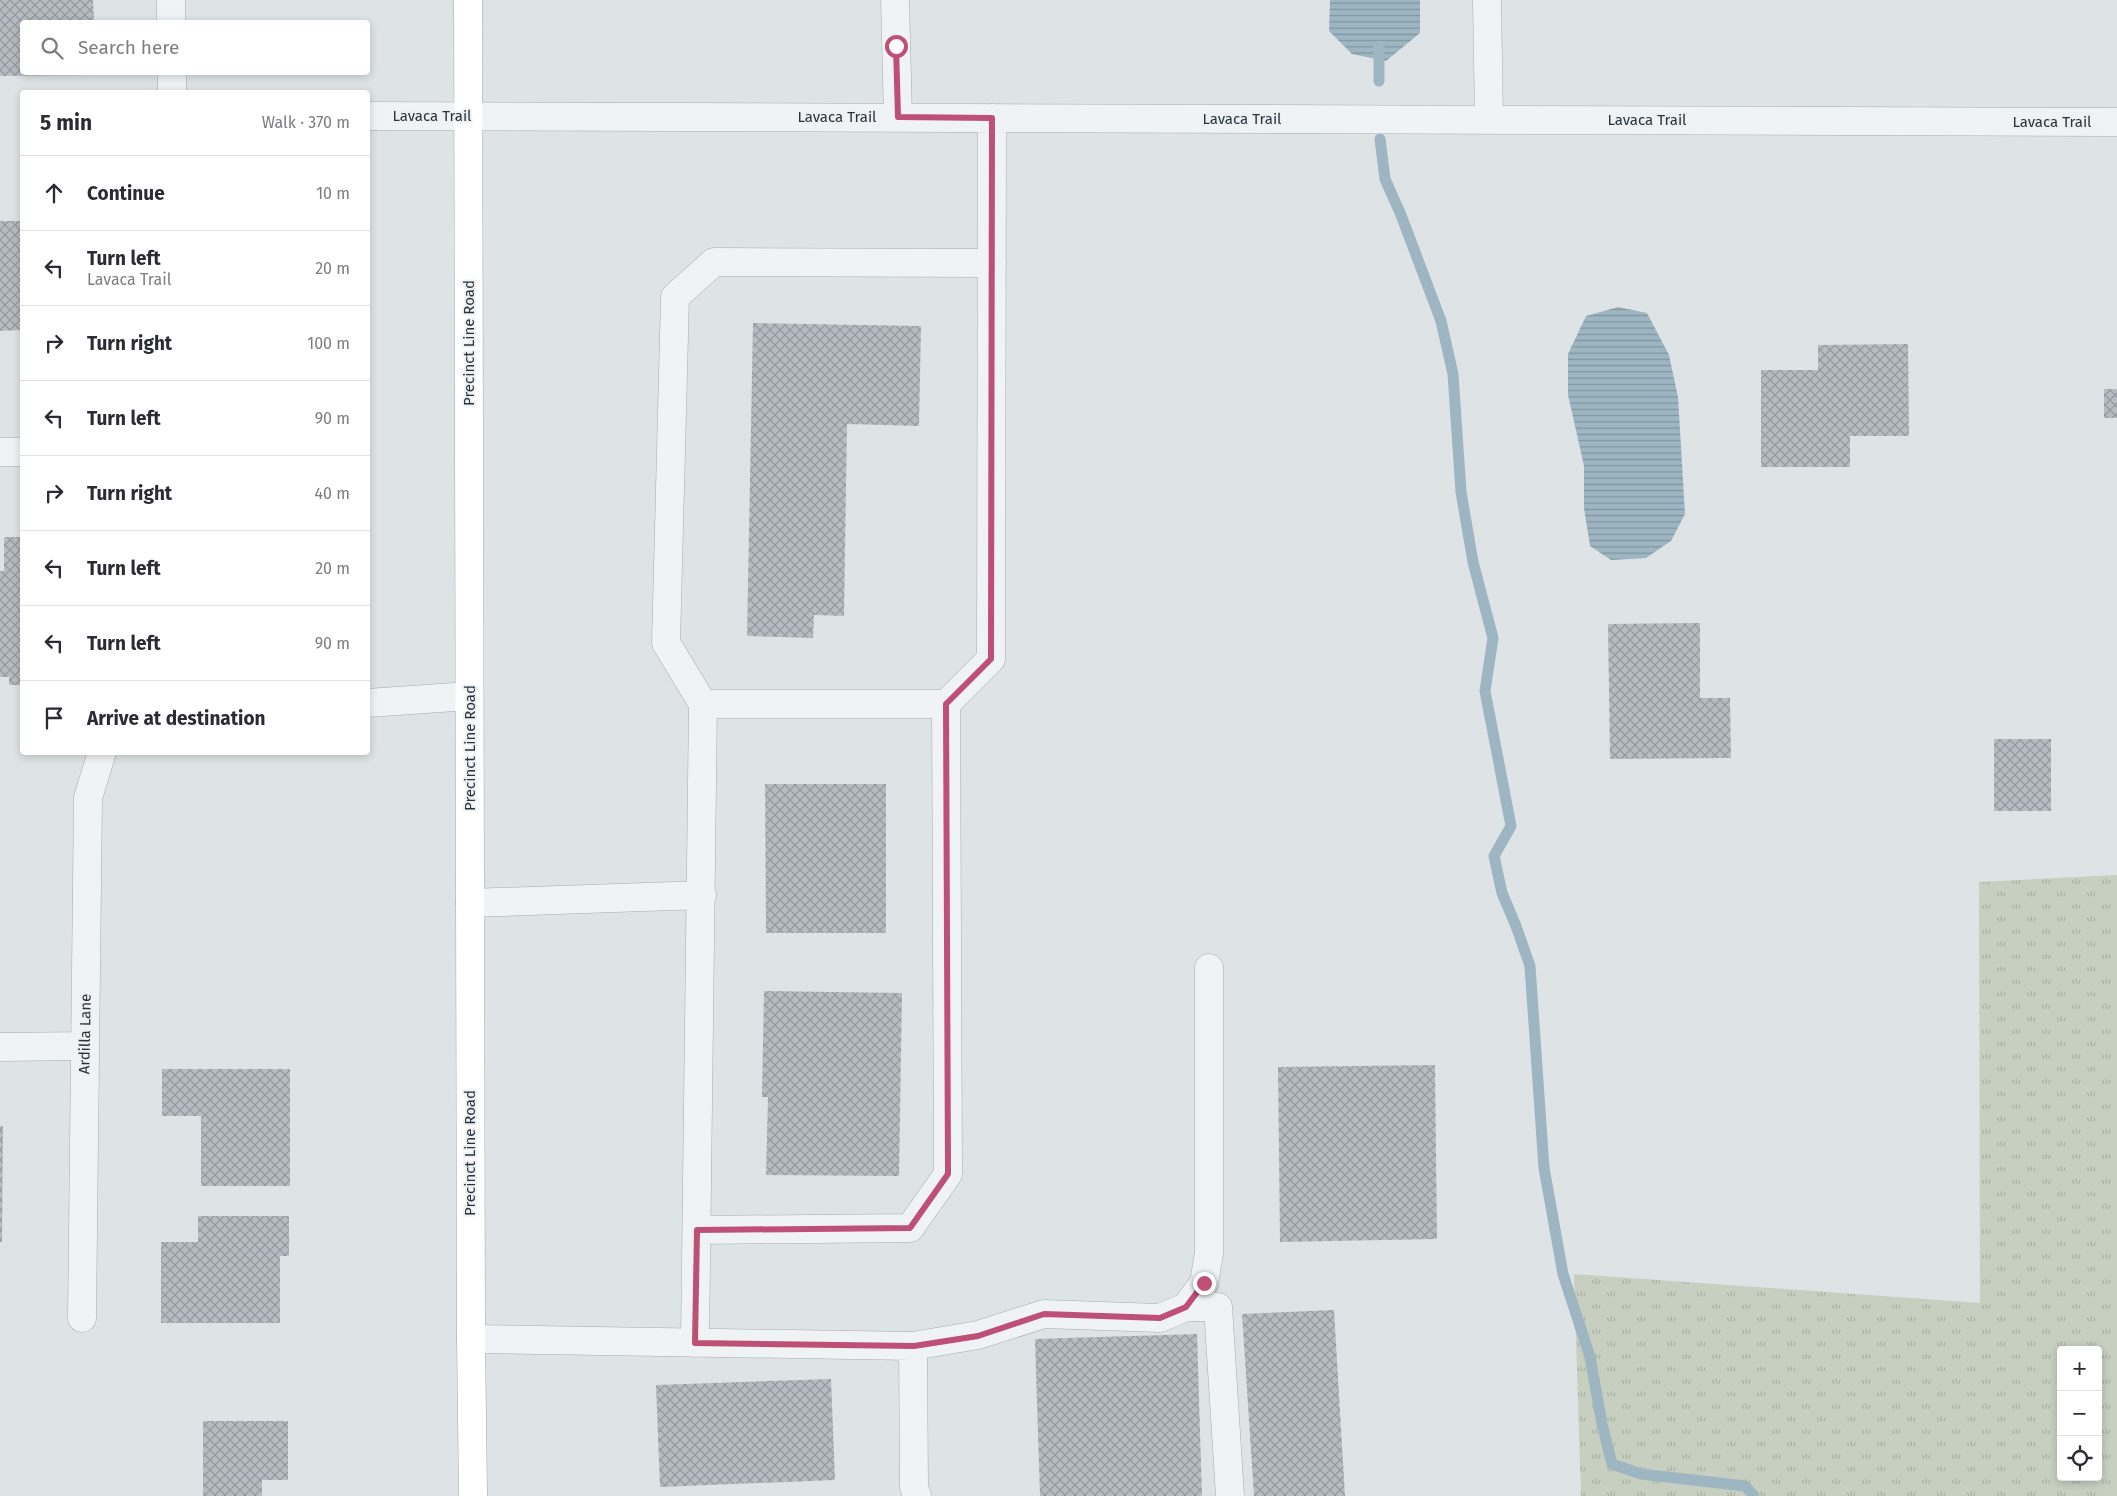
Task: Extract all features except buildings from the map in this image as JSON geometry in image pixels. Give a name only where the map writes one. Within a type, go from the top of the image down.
[{"type":"main road","name":"Precinct Line Road","points":[[468,0],[473,1496]]},
{"type":"street","points":[[171,0],[171,20]]},
{"type":"street","points":[[895,0],[898,117]]},
{"type":"street","points":[[1487,0],[1489,119]]},
{"type":"street","points":[[172,75],[172,90]]},
{"type":"street","name":"Lavaca Trail","points":[[370,116],[2117,122]]},
{"type":"street","points":[[703,704],[946,704],[991,659],[992,118]]},
{"type":"street","points":[[695,1343],[703,704],[666,643],[674,297],[714,262],[992,263]]},
{"type":"street","points":[[0,452],[20,452]]},
{"type":"street","points":[[370,703],[470,696]]},
{"type":"street","points":[[697,1230],[910,1228],[948,1174],[946,704]]},
{"type":"street","name":"Ardilla Lane","points":[[82,1318],[88,798],[101,755]]},
{"type":"street","points":[[470,902],[702,895]]},
{"type":"street","points":[[1186,1307],[1204,1283],[1209,1253],[1209,968]]},
{"type":"street","points":[[0,1047],[85,1046]]},
{"type":"street","points":[[471,1339],[914,1346],[978,1336],[1044,1314],[1160,1318],[1186,1307],[1218,1306],[1230,1496]]},
{"type":"street","points":[[914,1346],[914,1487],[917,1496]]},
{"type":"green space","points":[[2117,875],[2117,1496],[1581,1496],[1574,1274],[1980,1303],[1979,882]]},
{"type":"water","points":[[1330,0],[1420,0],[1420,33],[1386,61],[1352,54],[1329,31]]},
{"type":"water","points":[[1618,307],[1647,313],[1669,355],[1678,397],[1685,514],[1671,541],[1646,558],[1611,560],[1590,546],[1584,508],[1584,466],[1568,395],[1568,354],[1586,316]]},
{"type":"waterway","points":[[1379,46],[1379,81]]},
{"type":"waterway","points":[[1380,139],[1385,179],[1401,215],[1441,321],[1453,374],[1461,492],[1473,562],[1493,638],[1485,691],[1511,826],[1494,856],[1502,893],[1530,966],[1544,1168],[1563,1274],[1590,1357],[1602,1424],[1612,1464],[1641,1474],[1745,1486],[1754,1496]]},
{"type":"route","points":[[896,46],[898,117],[992,118],[991,659],[946,704],[948,1174],[910,1228],[697,1230],[695,1343],[914,1346],[978,1336],[1044,1314],[1160,1318],[1186,1307],[1204,1283]]}]
